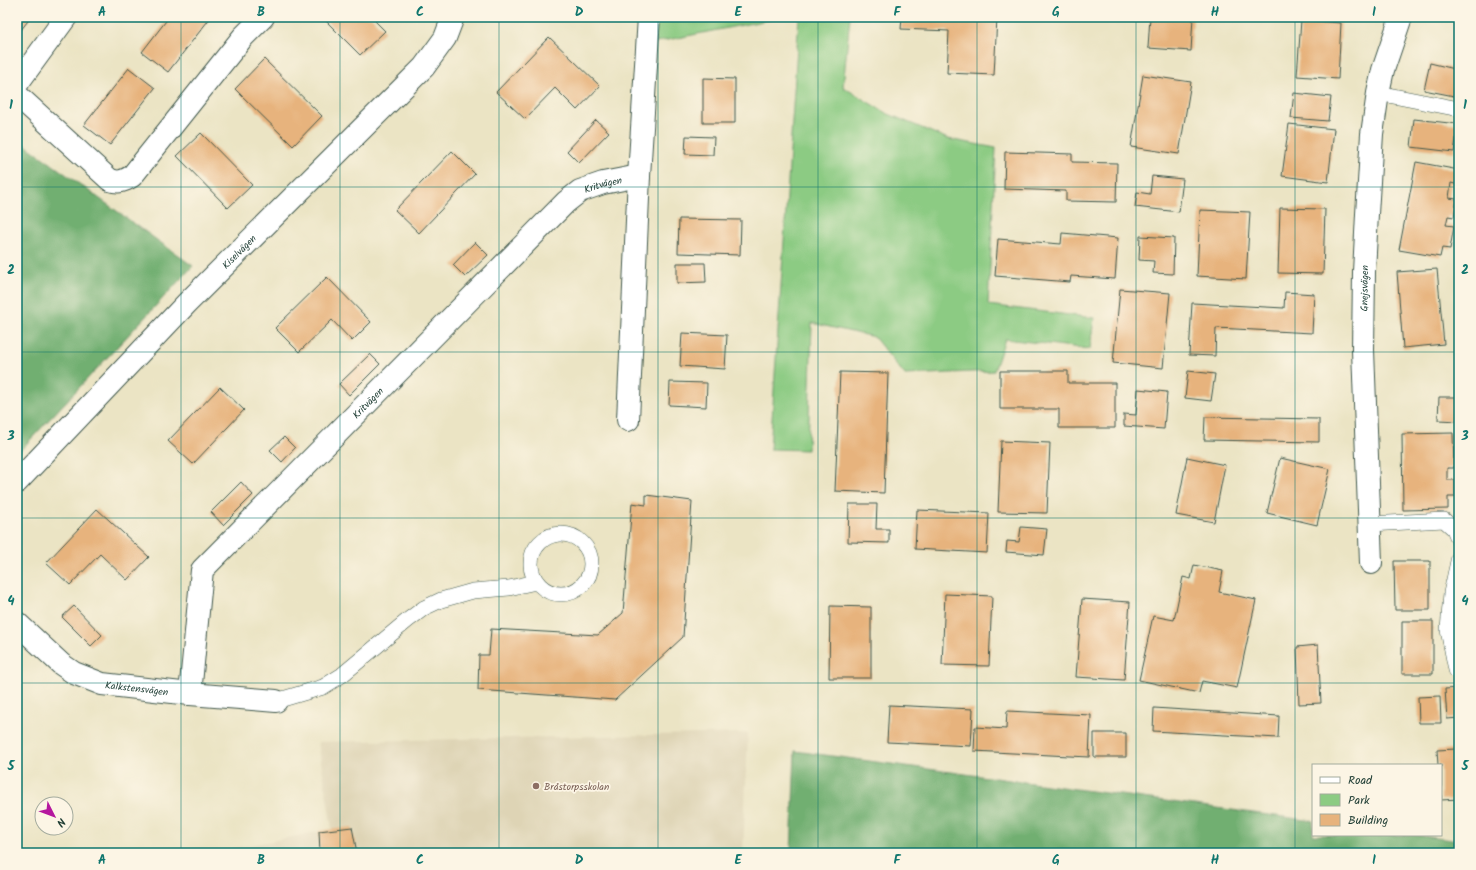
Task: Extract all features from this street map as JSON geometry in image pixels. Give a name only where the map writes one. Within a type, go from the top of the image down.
[{"type":"street","points":[[17,84],[66,17]]},
{"type":"street","points":[[17,95],[110,180],[118,183],[132,176],[243,37],[263,17]]},
{"type":"street","name":"Kiselvägen","points":[[17,482],[187,303],[424,67],[445,38],[453,17]]},
{"type":"street","name":"Kritvägen","points":[[628,420],[639,176],[649,17]]},
{"type":"street","name":"Gnejsvägen","points":[[1371,564],[1364,389],[1364,272],[1372,134],[1383,70],[1401,17]]},
{"type":"street","name":"Kritvägen","points":[[190,694],[202,570],[566,202],[580,191],[603,183],[639,176]]},
{"type":"street","name":"Kalkstensvägen","points":[[17,623],[60,664],[88,680],[102,684],[190,694],[276,701]]},
{"type":"lane","points":[[1378,93],[1459,109]]},
{"type":"lane","points":[[1370,524],[1444,520],[1454,529],[1459,541]]},
{"type":"lane","points":[[564,534],[582,542],[587,550],[590,565],[587,579],[580,587],[572,592],[562,594],[552,593],[544,589],[536,582],[530,564],[532,554],[537,545],[545,538],[564,534]]},
{"type":"lane","points":[[1459,557],[1450,593],[1448,630],[1456,670],[1459,670]]},
{"type":"lane","points":[[276,701],[323,687],[330,683],[342,675],[424,608],[441,600],[474,591],[510,588],[536,582]]},
{"type":"shaded area","name":"Bråstorpsskolan","points":[[748,733],[743,853],[211,853],[332,829],[318,742]]},
{"type":"green space","points":[[653,17],[783,17],[652,43]]},
{"type":"green space","points":[[799,17],[850,17],[843,87],[886,113],[948,139],[996,148],[988,305],[1094,318],[1090,349],[1005,339],[994,371],[905,375],[874,337],[812,323],[808,450],[770,449]]},
{"type":"green space","points":[[17,139],[193,266],[17,454]]},
{"type":"green space","points":[[795,751],[1312,821],[1312,836],[1422,836],[1459,841],[1459,853],[791,853]]},
{"type":"building","points":[[17,17],[31,17],[17,35]]},
{"type":"building","points":[[169,17],[211,17],[168,72],[142,52]]},
{"type":"building","points":[[322,17],[371,17],[385,31],[360,55]]},
{"type":"building","points":[[902,17],[997,17],[994,75],[947,73],[949,31],[901,29]]},
{"type":"building","points":[[1150,17],[1193,17],[1191,51],[1148,48]]},
{"type":"building","points":[[1280,17],[1280,20],[1261,18]]},
{"type":"building","points":[[1301,20],[1341,23],[1338,79],[1297,76]]},
{"type":"building","points":[[549,37],[600,86],[577,110],[555,88],[525,119],[496,92]]},
{"type":"building","points":[[264,59],[322,116],[293,146],[235,89]]},
{"type":"building","points":[[1430,63],[1459,70],[1459,97],[1424,90]]},
{"type":"building","points":[[129,68],[155,88],[110,145],[84,125]]},
{"type":"building","points":[[1143,75],[1191,82],[1179,154],[1131,147]]},
{"type":"building","points":[[703,78],[735,79],[735,123],[703,123]]},
{"type":"building","points":[[1294,93],[1331,97],[1328,121],[1291,118]]},
{"type":"building","points":[[1414,119],[1458,124],[1454,152],[1411,147]]},
{"type":"building","points":[[596,120],[609,132],[579,163],[567,151]]},
{"type":"building","points":[[1289,124],[1334,129],[1328,182],[1282,176]]},
{"type":"building","points":[[201,133],[252,185],[228,208],[177,156]]},
{"type":"building","points":[[686,136],[714,137],[713,155],[685,154]]},
{"type":"building","points":[[452,151],[475,174],[419,233],[395,210]]},
{"type":"building","points":[[1005,152],[1072,154],[1072,162],[1117,163],[1116,202],[1066,201],[1066,191],[1004,189]]},
{"type":"building","points":[[1416,162],[1459,170],[1459,185],[1451,183],[1449,198],[1457,199],[1454,217],[1448,216],[1446,225],[1454,226],[1450,249],[1442,248],[1440,257],[1399,250]]},
{"type":"building","points":[[1152,176],[1183,179],[1179,212],[1135,207],[1137,192],[1150,194]]},
{"type":"building","points":[[1280,208],[1325,209],[1323,274],[1278,273]]},
{"type":"building","points":[[1200,210],[1250,212],[1246,279],[1197,276]]},
{"type":"building","points":[[679,219],[741,220],[740,255],[678,253]]},
{"type":"building","points":[[1062,233],[1118,238],[1115,279],[1071,276],[1070,282],[995,276],[998,239],[1061,244]]},
{"type":"building","points":[[1140,236],[1174,238],[1173,274],[1153,273],[1154,261],[1139,260]]},
{"type":"building","points":[[475,242],[488,255],[465,277],[453,265]]},
{"type":"building","points":[[677,263],[705,263],[706,282],[677,283]]},
{"type":"building","points":[[1437,269],[1444,344],[1403,348],[1397,272]]},
{"type":"building","points":[[327,277],[371,322],[352,341],[332,320],[299,352],[275,328]]},
{"type":"building","points":[[1120,289],[1170,293],[1163,368],[1113,363]]},
{"type":"building","points":[[1285,292],[1314,294],[1312,333],[1216,328],[1215,356],[1189,355],[1192,303],[1284,308]]},
{"type":"building","points":[[682,333],[727,335],[725,369],[680,366]]},
{"type":"building","points":[[370,354],[380,364],[349,395],[339,384]]},
{"type":"building","points":[[1000,371],[1068,371],[1068,383],[1115,383],[1115,428],[1059,428],[1059,409],[1000,409]]},
{"type":"building","points":[[1188,371],[1215,374],[1211,401],[1185,398]]},
{"type":"building","points":[[840,372],[888,373],[884,493],[835,491]]},
{"type":"building","points":[[670,382],[707,383],[706,407],[669,405]]},
{"type":"building","points":[[220,387],[244,410],[193,464],[168,441]]},
{"type":"building","points":[[1138,389],[1167,392],[1164,429],[1124,426],[1124,414],[1136,415]]},
{"type":"building","points":[[1439,397],[1459,397],[1459,421],[1438,420]]},
{"type":"building","points":[[1205,417],[1319,419],[1319,442],[1204,440]]},
{"type":"building","points":[[1453,433],[1454,468],[1447,468],[1447,480],[1455,480],[1455,497],[1448,497],[1448,509],[1403,510],[1402,434]]},
{"type":"building","points":[[284,437],[295,448],[282,462],[270,450]]},
{"type":"building","points":[[1001,441],[1050,443],[1047,513],[998,512]]},
{"type":"building","points":[[1187,457],[1225,465],[1214,522],[1176,515]]},
{"type":"building","points":[[1280,458],[1330,469],[1317,525],[1267,513]]},
{"type":"building","points":[[241,482],[253,495],[223,525],[211,512]]},
{"type":"building","points":[[646,495],[692,501],[683,637],[615,700],[478,690],[479,655],[489,655],[491,629],[598,635],[623,613],[632,503],[646,505]]},
{"type":"building","points":[[849,504],[877,504],[876,529],[889,529],[889,543],[848,542]]},
{"type":"building","points":[[97,509],[149,557],[127,580],[100,554],[70,585],[46,563]]},
{"type":"building","points":[[917,510],[989,513],[987,553],[915,549]]},
{"type":"building","points":[[1021,527],[1047,529],[1044,555],[1006,552],[1007,541],[1019,542]]},
{"type":"building","points":[[1394,561],[1430,561],[1430,610],[1395,610]]},
{"type":"building","points":[[1194,565],[1223,571],[1219,592],[1256,600],[1237,688],[1202,681],[1199,693],[1139,680],[1153,616],[1174,620],[1183,577],[1191,579]]},
{"type":"building","points":[[945,594],[992,596],[989,666],[942,665]]},
{"type":"building","points":[[1082,599],[1130,602],[1124,680],[1076,677]]},
{"type":"building","points":[[74,606],[102,635],[91,646],[62,617]]},
{"type":"building","points":[[830,606],[871,607],[871,678],[829,678]]},
{"type":"building","points":[[1402,621],[1433,621],[1433,674],[1402,674]]},
{"type":"building","points":[[1318,645],[1321,703],[1299,704],[1297,647]]},
{"type":"building","points":[[1459,688],[1459,718],[1447,719],[1445,689]]},
{"type":"building","points":[[1440,696],[1441,723],[1419,723],[1418,697]]},
{"type":"building","points":[[889,705],[973,709],[971,746],[887,742]]},
{"type":"building","points":[[1154,708],[1279,716],[1278,738],[1153,731]]},
{"type":"building","points":[[1007,711],[1091,715],[1089,757],[974,751],[975,727],[1006,729]]},
{"type":"building","points":[[1094,733],[1126,733],[1126,757],[1094,757]]},
{"type":"building","points":[[1456,749],[1456,757],[1459,756],[1459,799],[1442,800],[1442,764],[1438,764],[1437,750]]},
{"type":"building","points":[[352,827],[357,853],[320,853],[319,831]]},
{"type":"place","name":"Bråstorpsskolan","points":[[536,786]]}]
